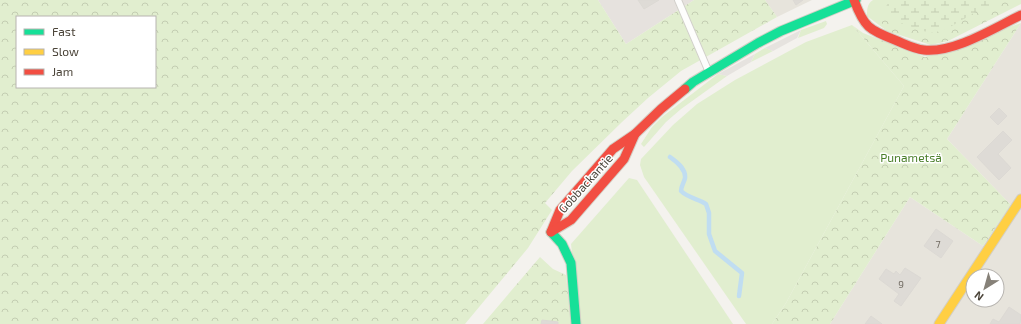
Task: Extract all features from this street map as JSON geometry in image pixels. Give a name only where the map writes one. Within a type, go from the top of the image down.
[{"type":"street","name":"Gobbackantie","points":[[551,232],[560,210],[613,149],[635,134],[661,109],[693,82],[781,31],[855,0]]},
{"type":"street","points":[[855,0],[862,20],[873,31],[914,47],[930,50],[942,48],[965,40],[1021,14]]},
{"type":"street","name":"Gobbackantie","points":[[551,232],[571,220],[581,209],[624,158],[635,134]]},
{"type":"street","points":[[939,324],[1021,200]]},
{"type":"street","points":[[551,232],[562,244],[571,263],[576,324]]},
{"type":"lane","points":[[678,0],[709,72]]},
{"type":"shaded area","points":[[598,0],[694,0],[626,44]]},
{"type":"shaded area","points":[[765,0],[812,0],[777,17]]},
{"type":"shaded area","points":[[1021,23],[1021,324],[830,324],[910,197],[983,246],[1011,205],[947,139]]},
{"type":"shaded area","points":[[801,30],[797,38],[773,51],[765,48]]},
{"type":"shaded area","points":[[755,54],[751,62],[727,76],[718,74]]},
{"type":"green space","points":[[0,0],[598,0],[626,44],[694,0],[765,0],[777,17],[681,71],[648,98],[572,171],[545,203],[552,210],[528,248],[465,324],[0,324]]},
{"type":"green space","points":[[873,0],[895,0],[887,31],[867,16],[868,7]]},
{"type":"green space","points":[[893,0],[1003,0],[979,10],[950,27],[934,33],[923,31],[893,20],[883,12],[888,3]]},
{"type":"green space","points":[[895,0],[1021,0],[1021,4],[948,41],[931,45],[887,31],[879,19],[885,7]]},
{"type":"green space","points":[[826,21],[827,24],[824,28],[798,38],[801,30]]},
{"type":"green space","name":"Punametsä","points":[[1021,23],[947,139],[1011,205],[983,246],[910,197],[830,324],[772,324],[786,303],[904,86],[852,25],[863,33],[925,57]]},
{"type":"green space","points":[[852,25],[904,86],[786,303],[772,324],[746,324],[644,177],[640,165],[641,159],[673,125],[697,104],[735,80],[806,42]]},
{"type":"green space","points":[[765,48],[773,51],[751,62],[755,54]]},
{"type":"green space","points":[[718,74],[727,76],[681,109],[666,122],[644,147],[641,144],[652,127],[662,117]]},
{"type":"green space","points":[[629,178],[637,180],[733,324],[580,324],[571,244]]},
{"type":"green space","points":[[540,257],[553,269],[566,275],[571,324],[483,324]]},
{"type":"building","points":[[638,0],[659,0],[644,9]]},
{"type":"building","points":[[793,0],[803,0],[796,5]]},
{"type":"building","points":[[999,108],[1007,116],[998,125],[990,117]]},
{"type":"building","points":[[1003,131],[1012,140],[998,154],[1011,168],[999,180],[977,157]]},
{"type":"building","points":[[936,229],[953,241],[941,258],[924,246]]},
{"type":"building","points":[[905,268],[921,278],[901,306],[894,301],[899,294],[879,279],[886,269],[894,274],[896,271],[900,275]]},
{"type":"building","points":[[1009,307],[1021,315],[1020,324],[990,324],[993,319],[999,322]]},
{"type":"building","points":[[871,316],[882,324],[865,324]]},
{"type":"building","points":[[542,320],[558,322],[558,324],[541,324]]},
{"type":"waterway","points":[[670,157],[678,163],[683,169],[685,175],[681,191],[706,204],[709,213],[709,234],[715,251],[742,273],[739,296]]},
{"type":"traffic: fast","points":[[685,89],[693,82],[781,31],[856,0]]},
{"type":"traffic: fast","points":[[551,232],[562,244],[571,263],[576,324]]},
{"type":"traffic: slow","points":[[939,324],[1021,199]]},
{"type":"traffic: jam","points":[[854,0],[861,16],[873,30],[886,37],[917,49],[924,50],[936,50],[961,44],[987,33],[1021,15]]},
{"type":"traffic: jam","points":[[551,232],[560,210],[613,149],[635,134],[685,89]]},
{"type":"traffic: jam","points":[[551,232],[571,220],[624,159],[635,134]]}]
